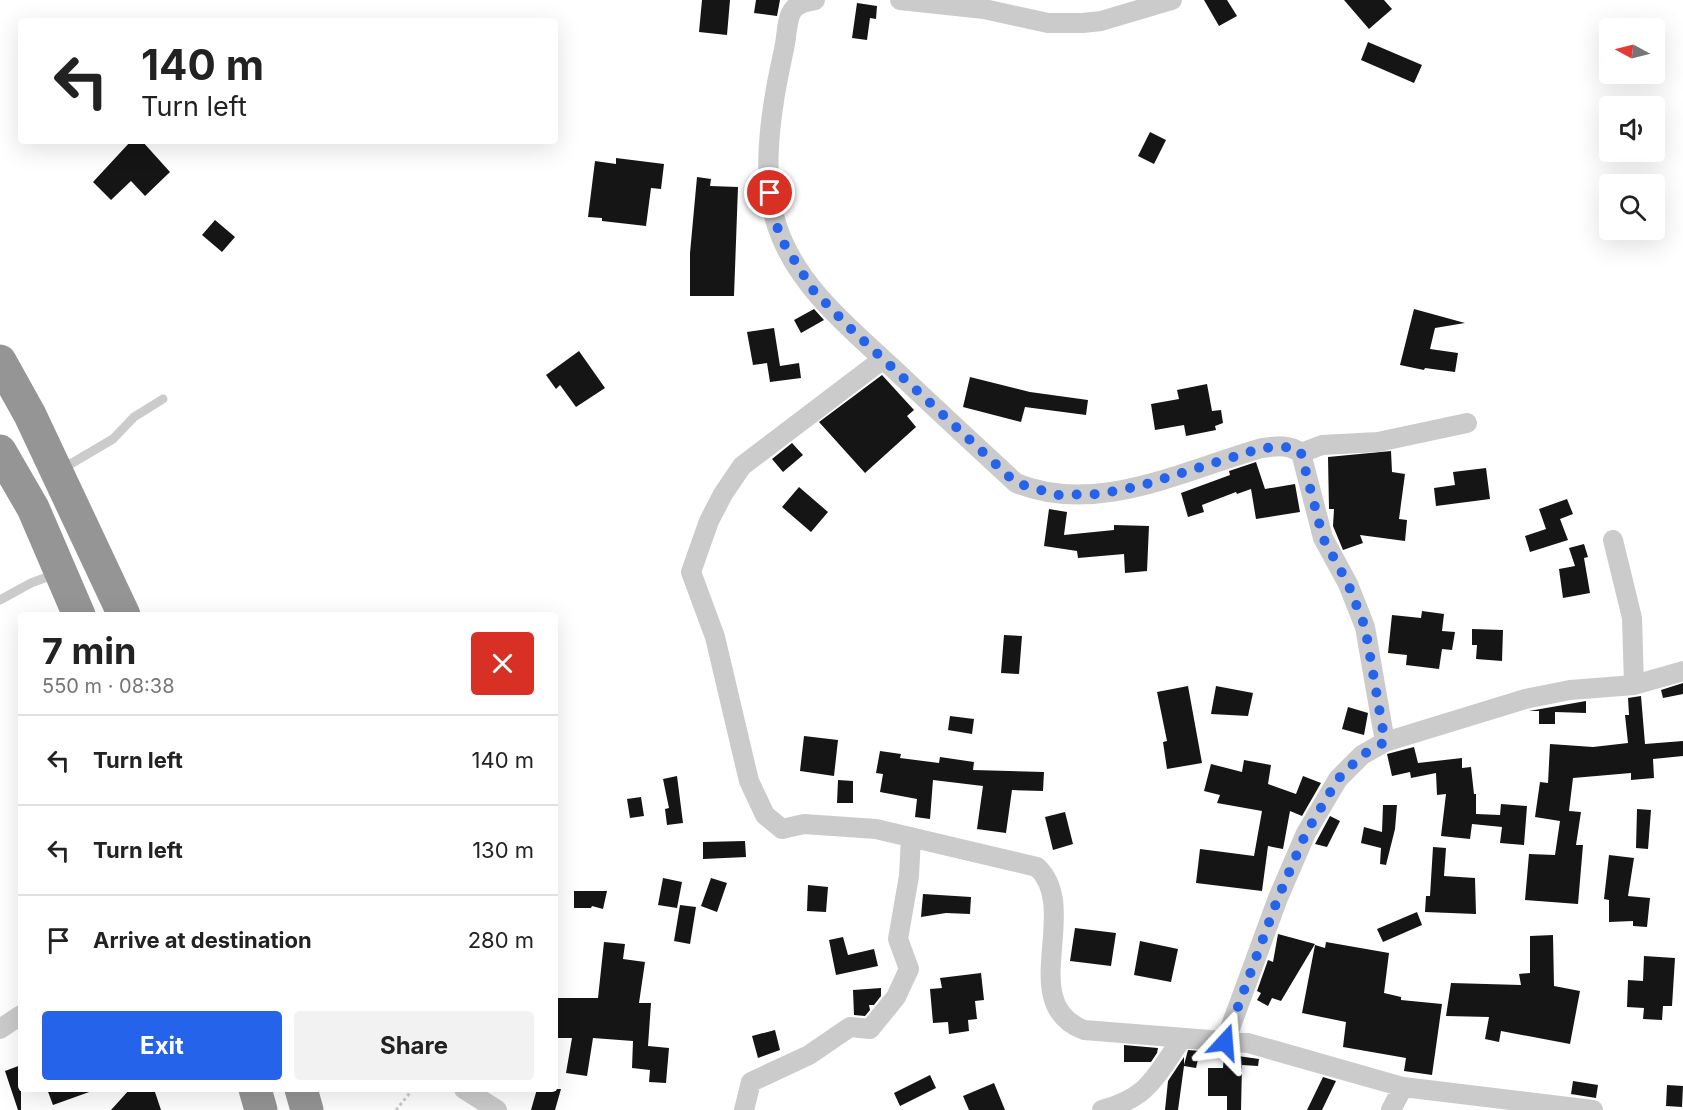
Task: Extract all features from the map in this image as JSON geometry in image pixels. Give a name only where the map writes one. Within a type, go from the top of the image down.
[{"type":"highway","points":[[0,361],[30,415],[123,612]]},
{"type":"highway","points":[[0,451],[33,508],[78,612]]},
{"type":"highway","points":[[256,1092],[261,1110]]},
{"type":"highway","points":[[302,1092],[307,1110]]},
{"type":"street","points":[[815,0],[796,7],[788,15],[770,149],[770,193],[776,224],[801,275],[852,330],[1016,483],[1041,492],[1058,495],[1100,494],[1140,486],[1262,448],[1294,447],[1301,453],[1323,538],[1348,584],[1365,627],[1385,742]]},
{"type":"street","points":[[900,0],[984,9],[1048,23],[1101,21],[1172,0]]},
{"type":"street","points":[[883,358],[742,466],[723,494],[709,522],[692,572],[715,637],[749,781],[765,815],[782,829],[804,824],[876,829],[1029,863],[1045,874],[1049,884],[1054,923],[1052,995],[1056,1010],[1071,1025],[1084,1030],[1271,1048],[1403,1087],[1593,1110]]},
{"type":"street","points":[[1301,453],[1322,445],[1378,442],[1467,423]]},
{"type":"street","points":[[1612,540],[1632,618],[1634,685]]},
{"type":"street","points":[[1225,1042],[1278,898],[1306,833],[1338,779],[1362,755],[1385,742],[1547,693],[1634,685],[1683,671]]},
{"type":"street","points":[[744,1110],[751,1082],[809,1055],[850,1027],[870,1029],[896,998],[909,969],[898,939],[909,876],[911,837]]},
{"type":"street","points":[[0,1029],[18,1017]]},
{"type":"street","points":[[1101,1110],[1137,1097],[1150,1084],[1181,1040]]},
{"type":"street","points":[[1391,1110],[1403,1087]]},
{"type":"street","points":[[469,1092],[497,1110]]},
{"type":"lane","points":[[57,472],[112,438],[134,417],[163,399]]},
{"type":"lane","points":[[0,600],[32,583],[61,572]]},
{"type":"path","points":[[396,1110],[411,1092]]},
{"type":"building","points":[[702,0],[730,0],[727,35],[699,32]]},
{"type":"building","points":[[756,0],[780,0],[777,16],[754,13]]},
{"type":"building","points":[[1204,0],[1227,0],[1237,16],[1219,26]]},
{"type":"building","points":[[1344,0],[1384,0],[1392,9],[1369,29]]},
{"type":"building","points":[[857,3],[877,6],[876,19],[870,18],[867,40],[852,38]]},
{"type":"building","points":[[1368,42],[1422,65],[1414,83],[1361,60]]},
{"type":"building","points":[[1150,132],[1166,140],[1154,164],[1138,156]]},
{"type":"building","points":[[128,144],[145,144],[170,172],[145,196],[131,181],[111,200],[93,182]]},
{"type":"building","points":[[616,158],[664,164],[661,189],[651,188],[646,226],[602,221],[602,218],[588,217],[595,161],[616,164]]},
{"type":"building","points":[[697,177],[711,179],[710,186],[738,187],[734,296],[690,296],[690,253]]},
{"type":"building","points":[[215,220],[235,237],[222,252],[202,235]]},
{"type":"building","points":[[814,309],[824,320],[801,333],[794,320]]},
{"type":"building","points":[[1414,309],[1465,323],[1435,328],[1430,349],[1458,353],[1455,372],[1425,368],[1424,370],[1400,365]]},
{"type":"building","points":[[774,328],[780,366],[799,363],[801,378],[770,382],[767,363],[753,365],[747,332]]},
{"type":"building","points":[[579,351],[605,388],[576,407],[560,385],[556,389],[546,375]]},
{"type":"building","points":[[882,375],[914,410],[907,416],[916,427],[865,473],[819,422]]},
{"type":"building","points":[[970,377],[1030,392],[1088,400],[1086,415],[1025,407],[1021,422],[963,407]]},
{"type":"building","points":[[1207,384],[1212,411],[1221,410],[1223,423],[1215,426],[1216,430],[1186,436],[1184,425],[1155,430],[1151,404],[1179,399],[1177,390]]},
{"type":"building","points":[[792,443],[803,455],[783,472],[772,459]]},
{"type":"building","points":[[1391,451],[1392,472],[1405,474],[1399,519],[1407,520],[1405,541],[1360,535],[1363,543],[1343,550],[1333,526],[1334,509],[1329,509],[1328,457]]},
{"type":"building","points":[[1256,462],[1265,489],[1295,484],[1300,512],[1256,519],[1251,489],[1237,494],[1236,492],[1202,505],[1204,512],[1188,517],[1181,493],[1230,475],[1229,471]]},
{"type":"building","points":[[1486,468],[1490,499],[1436,506],[1434,488],[1455,485],[1453,472]]},
{"type":"building","points":[[799,487],[828,512],[811,532],[782,507]]},
{"type":"building","points":[[1567,499],[1573,514],[1560,519],[1568,540],[1530,552],[1525,536],[1546,529],[1539,509]]},
{"type":"building","points":[[1049,509],[1067,512],[1064,535],[1114,530],[1114,525],[1149,526],[1147,571],[1125,573],[1124,554],[1078,558],[1077,551],[1044,546]]},
{"type":"building","points":[[1584,544],[1588,557],[1584,558],[1590,593],[1563,598],[1559,569],[1575,566],[1569,548]]},
{"type":"building","points":[[1422,611],[1444,614],[1442,631],[1455,632],[1452,650],[1442,649],[1439,669],[1406,665],[1407,655],[1388,653],[1392,615],[1421,618]]},
{"type":"building","points":[[1472,629],[1503,630],[1502,661],[1476,659],[1477,645],[1472,645]]},
{"type":"building","points":[[1004,635],[1022,636],[1019,674],[1001,673]]},
{"type":"building","points":[[1683,683],[1683,694],[1663,698],[1661,690]]},
{"type":"building","points":[[1188,686],[1202,763],[1167,769],[1163,742],[1167,741],[1157,692]]},
{"type":"building","points":[[1216,686],[1253,693],[1248,716],[1211,714]]},
{"type":"building","points":[[1641,696],[1645,744],[1683,741],[1683,756],[1653,759],[1654,778],[1631,780],[1631,773],[1573,778],[1569,811],[1581,812],[1576,845],[1583,845],[1578,904],[1525,900],[1529,854],[1555,855],[1560,821],[1535,817],[1540,782],[1548,783],[1550,744],[1593,747],[1628,743],[1625,715],[1629,715],[1628,698]]},
{"type":"building","points":[[1586,701],[1586,713],[1555,712],[1555,724],[1539,724],[1539,711],[1529,711]]},
{"type":"building","points":[[1348,707],[1368,713],[1364,735],[1342,729]]},
{"type":"building","points":[[950,716],[974,719],[972,734],[948,730]]},
{"type":"building","points":[[804,736],[838,740],[834,776],[800,771]]},
{"type":"building","points":[[1414,747],[1418,763],[1462,758],[1462,768],[1471,767],[1474,794],[1476,794],[1476,814],[1500,815],[1501,804],[1527,806],[1524,845],[1500,843],[1502,827],[1472,824],[1470,839],[1441,836],[1446,794],[1437,795],[1436,773],[1411,778],[1410,772],[1392,776],[1387,754]]},
{"type":"building","points":[[880,751],[901,754],[900,758],[939,763],[940,757],[974,762],[973,770],[1044,772],[1043,791],[1012,790],[1006,833],[977,829],[983,786],[933,780],[930,819],[915,817],[917,799],[880,792],[883,774],[876,773]]},
{"type":"building","points":[[1244,760],[1271,765],[1268,784],[1296,794],[1303,776],[1321,783],[1302,816],[1290,811],[1283,849],[1268,846],[1262,891],[1196,883],[1200,849],[1254,856],[1262,811],[1217,803],[1220,795],[1204,791],[1211,764],[1242,772]]},
{"type":"building","points":[[677,776],[683,823],[667,825],[665,809],[669,808],[663,779]]},
{"type":"building","points":[[838,780],[853,781],[853,803],[837,803]]},
{"type":"building","points":[[641,797],[644,816],[630,818],[627,799]]},
{"type":"building","points":[[1383,805],[1397,805],[1395,829],[1386,865],[1380,864],[1381,848],[1361,843],[1364,827],[1382,832]]},
{"type":"building","points":[[1637,809],[1651,810],[1648,849],[1636,848]]},
{"type":"building","points":[[1065,812],[1073,844],[1053,850],[1045,817]]},
{"type":"building","points":[[1330,816],[1340,821],[1327,847],[1315,844]]},
{"type":"building","points":[[745,841],[746,857],[703,859],[703,842]]},
{"type":"building","points":[[1433,847],[1446,848],[1444,876],[1475,878],[1476,914],[1425,912],[1426,896],[1430,896]]},
{"type":"building","points":[[1609,855],[1634,858],[1628,896],[1650,898],[1647,927],[1633,926],[1633,921],[1609,922],[1609,900],[1604,899]]},
{"type":"building","points":[[663,878],[682,882],[677,908],[658,905]]},
{"type":"building","points":[[711,878],[727,883],[717,912],[701,906]]},
{"type":"building","points":[[808,885],[828,887],[826,912],[807,911]]},
{"type":"building","points":[[574,891],[607,891],[603,909],[592,906],[591,908],[574,908]]},
{"type":"building","points":[[923,894],[971,897],[970,914],[946,913],[921,917]]},
{"type":"building","points":[[680,905],[696,907],[690,944],[674,941]]},
{"type":"building","points":[[1417,912],[1422,925],[1383,942],[1377,929]]},
{"type":"building","points":[[1075,928],[1116,933],[1111,966],[1070,961]]},
{"type":"building","points":[[1278,934],[1315,944],[1281,1001],[1272,998],[1268,1006],[1257,1000],[1261,993],[1257,991],[1268,960],[1273,962]]},
{"type":"building","points":[[1553,935],[1554,986],[1580,991],[1570,1044],[1501,1031],[1499,1042],[1485,1039],[1489,1017],[1446,1016],[1451,983],[1521,985],[1519,974],[1530,973],[1530,936]]},
{"type":"building","points":[[843,937],[848,955],[874,949],[878,966],[836,975],[829,940]]},
{"type":"building","points":[[1140,941],[1178,949],[1171,982],[1134,975]]},
{"type":"building","points":[[604,942],[625,944],[623,959],[645,962],[639,1003],[651,1003],[648,1046],[669,1048],[666,1083],[649,1082],[650,1070],[632,1068],[633,1041],[593,1038],[587,1076],[566,1073],[572,1038],[558,1038],[558,998],[598,998]]},
{"type":"building","points":[[1326,942],[1389,953],[1384,993],[1401,997],[1401,1000],[1442,1004],[1432,1075],[1404,1071],[1406,1058],[1343,1047],[1346,1022],[1302,1013],[1315,945],[1325,948]]},
{"type":"building","points":[[1644,956],[1675,958],[1672,1006],[1663,1006],[1662,1020],[1643,1019],[1644,1008],[1627,1007],[1628,980],[1643,981]]},
{"type":"building","points":[[981,973],[984,1000],[975,1001],[977,1019],[968,1020],[969,1031],[949,1034],[948,1022],[933,1023],[930,989],[942,988],[940,978]]},
{"type":"building","points":[[881,988],[881,996],[874,1005],[869,1005],[870,1010],[865,1016],[854,1015],[853,990]]},
{"type":"building","points":[[775,1030],[780,1050],[758,1058],[752,1036]]},
{"type":"building","points":[[1124,1045],[1158,1048],[1151,1062],[1124,1062]]},
{"type":"building","points":[[1188,1050],[1200,1051],[1196,1068],[1184,1066],[1178,1110],[1165,1110],[1168,1081],[1184,1057],[1184,1065]]},
{"type":"building","points":[[1224,1054],[1259,1059],[1258,1066],[1242,1065],[1241,1110],[1227,1110],[1227,1096],[1208,1096],[1208,1068],[1223,1068]]},
{"type":"building","points":[[18,1066],[21,1110],[18,1110],[5,1071]]},
{"type":"building","points":[[930,1075],[936,1088],[900,1106],[894,1093]]},
{"type":"building","points":[[1323,1077],[1336,1081],[1322,1110],[1307,1110]]},
{"type":"building","points":[[1573,1081],[1598,1085],[1596,1098],[1571,1094]]},
{"type":"building","points":[[994,1083],[1005,1110],[969,1110],[963,1096]]},
{"type":"building","points":[[1667,1085],[1683,1086],[1682,1107],[1666,1106]]},
{"type":"building","points":[[558,1089],[561,1089],[555,1110],[531,1110],[536,1092],[558,1092]]},
{"type":"building","points":[[48,1092],[89,1092],[53,1105]]},
{"type":"building","points":[[127,1092],[155,1092],[161,1110],[111,1110]]},
{"type":"route","points":[[770,193],[776,224],[783,242],[801,275],[813,290],[852,330],[1016,483],[1029,489],[1058,495],[1100,494],[1140,486],[1262,448],[1294,447],[1301,453],[1306,464],[1323,538],[1348,584],[1365,627],[1385,742],[1362,755],[1338,779],[1306,833],[1278,898],[1225,1042]]}]
